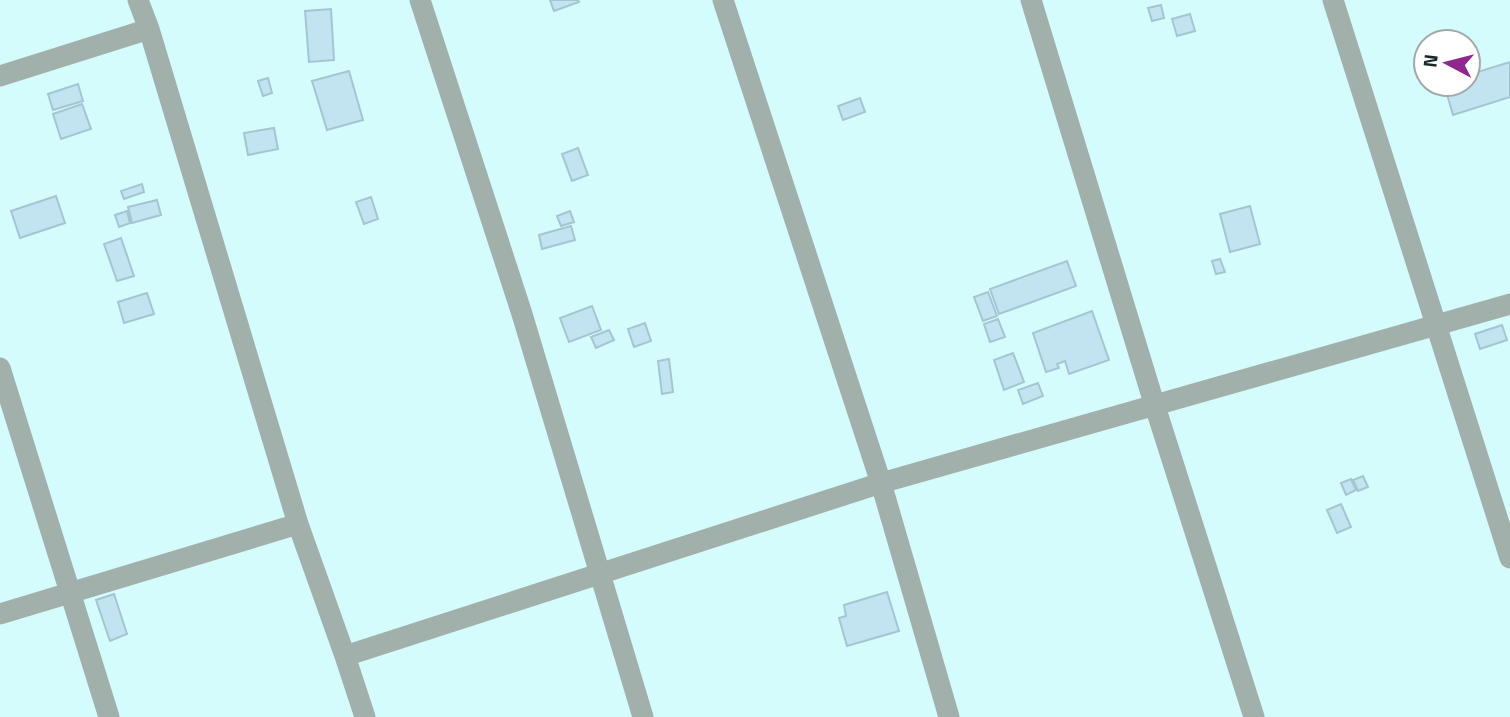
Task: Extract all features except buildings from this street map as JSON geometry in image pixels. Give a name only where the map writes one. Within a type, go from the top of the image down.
[{"type":"street","points":[[138,0],[298,524],[365,717]]},
{"type":"street","points":[[420,0],[522,314],[643,717]]},
{"type":"street","points":[[723,0],[881,483],[950,717]]},
{"type":"street","points":[[1031,0],[1154,403],[1254,717]]},
{"type":"street","points":[[1334,0],[1510,558]]},
{"type":"street","points":[[0,76],[149,29]]},
{"type":"street","points":[[345,656],[881,483],[1154,403],[1510,304]]},
{"type":"street","points":[[0,368],[109,717]]},
{"type":"street","points":[[0,614],[298,524]]}]
